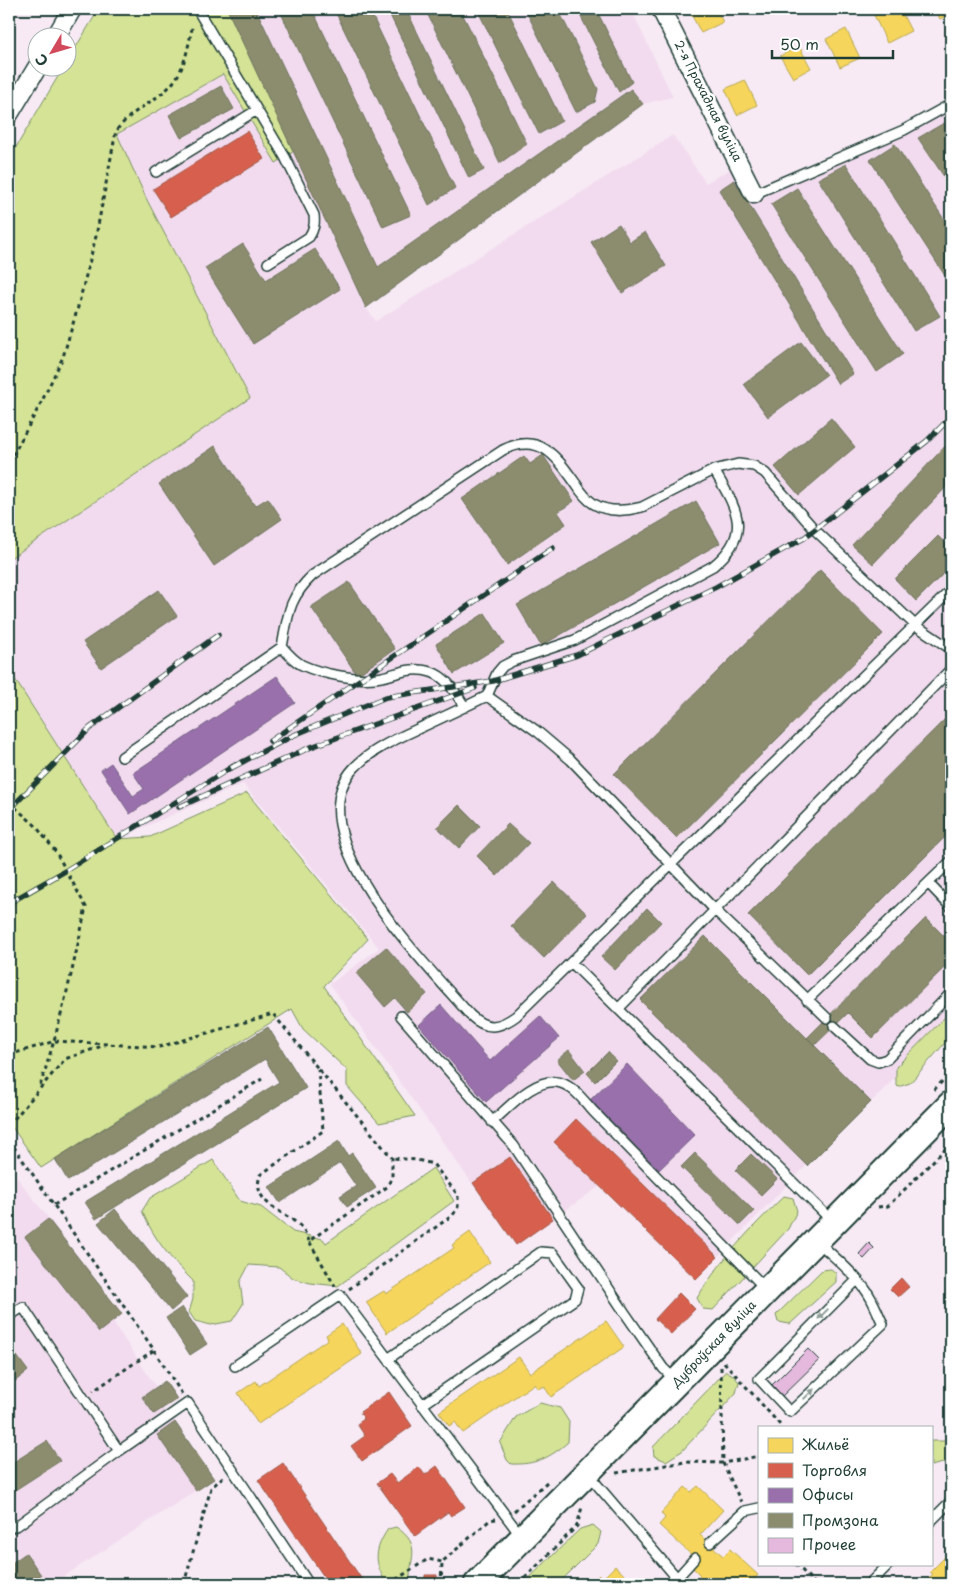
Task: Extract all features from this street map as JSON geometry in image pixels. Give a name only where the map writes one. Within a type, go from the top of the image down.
[{"type":"main road","name":"Дуброўская вуліца","points":[[477,1584],[522,1538],[598,1478],[676,1382],[825,1232],[941,1099]]},
{"type":"street","points":[[60,28],[72,9]]},
{"type":"street","name":"2-я Прахадная вуліца","points":[[661,9],[754,194]]},
{"type":"street","points":[[9,114],[31,78]]},
{"type":"lane","points":[[197,9],[285,157],[314,215],[315,223],[309,237],[268,263]]},
{"type":"lane","points":[[754,194],[904,130],[951,104]]},
{"type":"lane","points":[[156,172],[257,110]]},
{"type":"lane","points":[[122,757],[282,647],[290,608],[295,596],[313,575],[494,455],[511,446],[528,443],[538,445],[547,450],[592,503],[600,507],[619,511],[642,507],[714,470],[738,464],[754,466],[765,473],[814,529],[915,624],[951,649]]},
{"type":"lane","points":[[714,470],[735,510],[738,527],[734,544],[724,557],[713,566],[593,632],[558,647],[503,666],[497,673],[487,696],[389,744],[366,758],[353,769],[345,782],[340,795],[338,811],[341,830],[347,850],[360,876],[390,922],[478,1022],[487,1026],[498,1026],[516,1016],[951,590]]},
{"type":"lane","points":[[282,647],[301,664],[314,669],[362,678],[382,677],[405,670],[432,672],[443,678],[465,707]]},
{"type":"lane","points":[[618,1009],[951,669]]},
{"type":"lane","points":[[487,696],[560,750],[715,910],[826,1018]]},
{"type":"lane","points":[[807,1000],[951,861]]},
{"type":"lane","points":[[929,884],[951,907]]},
{"type":"lane","points":[[572,963],[618,1009],[825,1232],[857,1280],[866,1290],[883,1324],[790,1412],[759,1379],[857,1280]]},
{"type":"lane","points":[[834,1026],[870,1059],[878,1062],[887,1059],[951,993]]},
{"type":"lane","points":[[401,1016],[514,1146],[625,1313],[676,1382]]},
{"type":"lane","points":[[492,1122],[531,1089],[541,1084],[560,1083],[569,1088],[594,1110],[767,1290]]},
{"type":"lane","points":[[388,1359],[541,1252],[553,1253],[578,1288],[575,1299],[422,1405]]},
{"type":"lane","points":[[235,1366],[340,1295],[522,1538]]},
{"type":"lane","points":[[9,1316],[23,1307],[120,1451]]},
{"type":"lane","points":[[9,1528],[18,1526],[188,1403],[309,1584]]},
{"type":"lane","points":[[598,1478],[677,1582],[695,1558]]},
{"type":"lane","points":[[932,1520],[951,1501]]},
{"type":"lane","points":[[710,1544],[745,1512],[758,1508]]},
{"type":"lane","points":[[869,1584],[887,1566]]},
{"type":"path","points":[[9,462],[41,404],[65,348],[96,236],[116,131],[124,120],[169,87],[178,75],[186,57],[197,9]]},
{"type":"path","points":[[9,802],[35,825],[56,852],[86,907],[67,997],[39,1089]]},
{"type":"path","points":[[9,1055],[55,1041],[159,1047],[274,1014],[392,1158],[392,1177],[387,1188],[309,1241]]},
{"type":"path","points":[[9,1125],[66,1059],[108,1044]]},
{"type":"path","points":[[318,1069],[323,1131],[260,1174],[257,1184],[262,1199],[302,1228],[340,1295],[453,1215],[458,1208],[458,1195],[433,1164],[417,1160],[392,1158]]},
{"type":"path","points":[[941,1099],[951,1072]]},
{"type":"path","points":[[54,1205],[262,1079]]},
{"type":"path","points":[[9,1140],[154,1350],[188,1403]]},
{"type":"path","points":[[84,1398],[154,1350]]},
{"type":"path","points":[[745,1512],[723,1463],[720,1358],[781,1426]]},
{"type":"path","points":[[519,1584],[577,1526],[584,1503],[598,1478],[684,1462],[723,1463],[758,1456]]},
{"type":"path","points":[[184,1584],[211,1488],[233,1470]]},
{"type":"path","points":[[441,1584],[442,1562],[490,1520],[507,1517],[549,1480]]},
{"type":"path","points":[[389,1584],[428,1559],[442,1562]]},
{"type":"path","points":[[798,1566],[815,1584]]},
{"type":"shaded area","points":[[227,9],[631,9],[673,97],[643,104],[366,308],[376,321],[673,135],[706,183],[739,164],[755,193],[951,104],[951,1023],[791,1181],[696,1279],[600,1186],[516,1245],[330,984],[379,948],[243,784],[117,839],[9,669],[9,559],[250,398],[147,200],[116,134],[223,74],[276,162],[293,151]]},
{"type":"shaded area","points":[[9,1167],[122,1314],[113,1322],[156,1387],[165,1381],[177,1399],[163,1409],[175,1422],[214,1479],[52,1584],[9,1584]]},
{"type":"green space","points":[[99,9],[228,9],[294,151],[276,163],[223,74],[117,134],[147,200],[250,398],[9,559],[9,159],[57,78],[78,78],[78,44]]},
{"type":"green space","points":[[9,670],[117,839],[150,837],[247,793],[368,939],[324,986],[415,1116],[379,1123],[347,1086],[347,1070],[303,1029],[292,1009],[41,1168],[9,1123]]},
{"type":"green space","points":[[951,1011],[951,1036],[910,1083],[898,1087],[896,1083],[896,1067]]},
{"type":"green space","points":[[213,1160],[240,1201],[261,1207],[293,1232],[323,1239],[326,1243],[433,1168],[454,1201],[338,1286],[310,1283],[293,1278],[279,1267],[249,1265],[240,1282],[243,1304],[232,1321],[211,1325],[195,1321],[189,1312],[193,1299],[193,1281],[164,1249],[142,1211],[150,1198]]},
{"type":"green space","points":[[784,1196],[793,1198],[797,1211],[788,1229],[713,1310],[703,1309],[697,1298],[716,1270],[737,1244]]},
{"type":"green space","points":[[831,1269],[836,1273],[836,1282],[790,1324],[778,1322],[776,1315],[822,1270]]},
{"type":"green space","points":[[726,1371],[739,1382],[736,1393],[682,1451],[666,1461],[654,1456],[653,1447]]},
{"type":"green space","points":[[540,1403],[560,1408],[569,1422],[568,1442],[555,1452],[535,1462],[511,1464],[507,1460],[500,1443],[516,1417]]},
{"type":"green space","points":[[932,1441],[951,1441],[951,1461],[932,1466]]},
{"type":"green space","points":[[593,1525],[601,1532],[598,1544],[558,1584],[523,1584],[580,1529]]},
{"type":"green space","points":[[396,1527],[410,1540],[412,1547],[410,1584],[385,1584],[379,1568],[377,1557],[379,1547],[388,1529]]},
{"type":"building: Жильё","points":[[716,9],[723,22],[701,33],[689,10]]},
{"type":"building: Жильё","points":[[887,9],[900,9],[911,31],[887,43],[874,15]]},
{"type":"building: Жильё","points":[[935,9],[951,9],[951,14],[940,19]]},
{"type":"building: Жильё","points":[[846,29],[860,58],[840,67],[826,39]]},
{"type":"building: Жильё","points":[[799,46],[811,68],[793,78],[780,56]]},
{"type":"building: Жильё","points":[[745,80],[757,105],[737,115],[725,89]]},
{"type":"building: Жильё","points":[[470,1232],[490,1262],[387,1333],[366,1302],[384,1291],[386,1294],[454,1248],[452,1245]]},
{"type":"building: Жильё","points":[[606,1321],[624,1347],[551,1397],[544,1386],[538,1389],[534,1384],[463,1433],[455,1422],[449,1426],[439,1412],[519,1357],[530,1373]]},
{"type":"building: Жильё","points":[[342,1324],[362,1354],[258,1424],[238,1393],[256,1381],[259,1386],[328,1339],[326,1335]]},
{"type":"building: Жильё","points":[[698,1486],[723,1510],[700,1535],[723,1556],[730,1549],[758,1575],[752,1584],[701,1584],[696,1579],[700,1575],[692,1567],[698,1561],[659,1525],[665,1518],[661,1513],[685,1487],[691,1492]]},
{"type":"building: Жильё","points":[[951,1551],[951,1584],[923,1584],[933,1574],[930,1572]]},
{"type":"building: Жильё","points":[[615,1566],[634,1584],[590,1584],[599,1575],[603,1578]]},
{"type":"building: Торговля","points":[[247,131],[264,159],[171,217],[153,189]]},
{"type":"building: Торговля","points":[[576,1119],[718,1257],[696,1279],[554,1142]]},
{"type":"building: Торговля","points":[[510,1157],[553,1219],[516,1245],[473,1183]]},
{"type":"building: Торговля","points":[[901,1278],[909,1287],[898,1297],[890,1289]]},
{"type":"building: Торговля","points":[[679,1293],[695,1309],[671,1334],[655,1319]]},
{"type":"building: Торговля","points":[[389,1392],[412,1426],[362,1461],[351,1446],[365,1436],[357,1424],[364,1419],[360,1412]]},
{"type":"building: Торговля","points":[[283,1463],[365,1584],[329,1584],[258,1480]]},
{"type":"building: Торговля","points":[[437,1466],[465,1507],[451,1516],[448,1512],[415,1536],[377,1483],[390,1474],[397,1483],[419,1467],[425,1475]]},
{"type":"building: Торговля","points":[[425,1575],[437,1575],[437,1584],[425,1584]]},
{"type":"building: Офисы","points":[[277,676],[295,703],[130,814],[101,770],[111,763],[133,796],[144,789],[133,773]]},
{"type":"building: Офисы","points":[[441,1005],[490,1061],[540,1016],[559,1038],[486,1102],[419,1025]]},
{"type":"building: Офисы","points":[[627,1064],[695,1135],[659,1170],[590,1100]]},
{"type":"building: Промзона","points":[[227,9],[256,9],[378,267],[631,89],[643,104],[366,308]]},
{"type":"building: Промзона","points":[[279,9],[312,9],[411,215],[383,227]]},
{"type":"building: Промзона","points":[[334,9],[369,9],[455,188],[429,205]]},
{"type":"building: Промзона","points":[[387,9],[406,9],[484,170],[469,178]]},
{"type":"building: Промзона","points":[[425,9],[460,9],[527,144],[500,163]]},
{"type":"building: Промзона","points":[[477,9],[507,9],[562,121],[539,134]]},
{"type":"building: Промзона","points":[[525,9],[558,9],[598,89],[595,102],[576,112]]},
{"type":"building: Промзона","points":[[577,9],[596,9],[632,82],[619,92]]},
{"type":"building: Промзона","points":[[221,86],[234,109],[181,138],[169,115]]},
{"type":"building: Промзона","points":[[944,123],[951,133],[951,187],[918,138]]},
{"type":"building: Промзона","points":[[895,144],[951,230],[951,285],[870,160]]},
{"type":"building: Промзона","points":[[846,164],[940,316],[914,331],[818,179]]},
{"type":"building: Промзона","points":[[734,180],[853,374],[838,384],[719,190]]},
{"type":"building: Промзона","points":[[797,188],[903,354],[877,372],[771,204]]},
{"type":"building: Промзона","points":[[619,224],[630,242],[645,232],[666,266],[622,293],[591,242]]},
{"type":"building: Промзона","points":[[243,244],[266,280],[315,249],[340,289],[253,344],[205,268]]},
{"type":"building: Промзона","points":[[801,342],[826,375],[768,417],[744,384]]},
{"type":"building: Промзона","points":[[831,418],[855,447],[799,495],[775,467]]},
{"type":"building: Промзона","points":[[951,440],[951,482],[873,564],[852,545]]},
{"type":"building: Промзона","points":[[215,446],[255,506],[268,498],[282,519],[214,566],[159,484]]},
{"type":"building: Промзона","points":[[543,455],[574,501],[558,512],[566,524],[507,565],[462,499],[524,456],[530,464]]},
{"type":"building: Промзона","points":[[696,501],[720,543],[541,646],[517,605]]},
{"type":"building: Промзона","points":[[938,536],[951,549],[951,566],[916,601],[895,579]]},
{"type":"building: Промзона","points":[[820,570],[883,634],[677,838],[614,774]]},
{"type":"building: Промзона","points":[[349,582],[395,649],[357,675],[311,607]]},
{"type":"building: Промзона","points":[[159,590],[177,616],[101,668],[83,642]]},
{"type":"building: Промзона","points":[[485,613],[504,643],[454,674],[436,644]]},
{"type":"building: Промзона","points":[[951,713],[951,831],[807,975],[748,915]]},
{"type":"building: Промзона","points":[[459,805],[480,826],[459,848],[437,827]]},
{"type":"building: Промзона","points":[[508,824],[529,843],[497,876],[477,856]]},
{"type":"building: Промзона","points":[[554,882],[587,914],[544,958],[511,926]]},
{"type":"building: Промзона","points":[[647,908],[661,922],[615,970],[601,957]]},
{"type":"building: Промзона","points":[[926,918],[951,943],[951,961],[873,1038],[848,1013],[815,1045],[807,1038]]},
{"type":"building: Промзона","points":[[705,936],[871,1102],[807,1166],[640,1000]]},
{"type":"building: Промзона","points":[[386,947],[427,994],[407,1012],[395,998],[385,1007],[356,973]]},
{"type":"building: Промзона","points":[[268,1027],[306,1088],[96,1219],[85,1202],[279,1082],[265,1059],[68,1181],[55,1159]]},
{"type":"building: Промзона","points":[[569,1050],[585,1071],[573,1080],[557,1060]]},
{"type":"building: Промзона","points":[[608,1052],[616,1061],[595,1082],[587,1073]]},
{"type":"building: Промзона","points":[[339,1141],[348,1156],[352,1153],[376,1188],[347,1207],[340,1196],[356,1186],[340,1163],[280,1203],[269,1187]]},
{"type":"building: Промзона","points":[[695,1153],[754,1211],[740,1225],[681,1167]]},
{"type":"building: Промзона","points":[[751,1154],[777,1179],[761,1195],[735,1170]]},
{"type":"building: Промзона","points":[[115,1209],[187,1297],[171,1311],[98,1223]]},
{"type":"building: Промзона","points":[[48,1219],[122,1314],[99,1332],[25,1237]]},
{"type":"building: Промзона","points":[[182,1307],[207,1344],[190,1355],[166,1318]]},
{"type":"building: Промзона","points":[[17,1356],[28,1371],[14,1382],[9,1375],[9,1361]]},
{"type":"building: Промзона","points":[[165,1381],[177,1399],[154,1414],[142,1397]]},
{"type":"building: Промзона","points":[[175,1422],[214,1479],[196,1491],[157,1435]]},
{"type":"building: Промзона","points":[[47,1441],[60,1461],[9,1494],[9,1465]]},
{"type":"building: Промзона","points":[[26,1553],[41,1575],[27,1584],[9,1584],[9,1565]]},
{"type":"building: Прочее","points":[[869,1243],[874,1248],[864,1259],[859,1254]]},
{"type":"building: Прочее","points":[[808,1349],[819,1360],[780,1398],[770,1387]]},
{"type":"railway","points":[[231,768],[294,735],[386,697],[493,681],[577,655],[716,587],[804,538],[927,441],[951,417]]},
{"type":"railway","points":[[270,741],[553,548]]},
{"type":"railway","points":[[9,810],[90,728],[218,635]]},
{"type":"railway","points":[[179,807],[311,747],[475,688]]},
{"type":"railway","points":[[9,903],[65,871],[235,765]]}]
